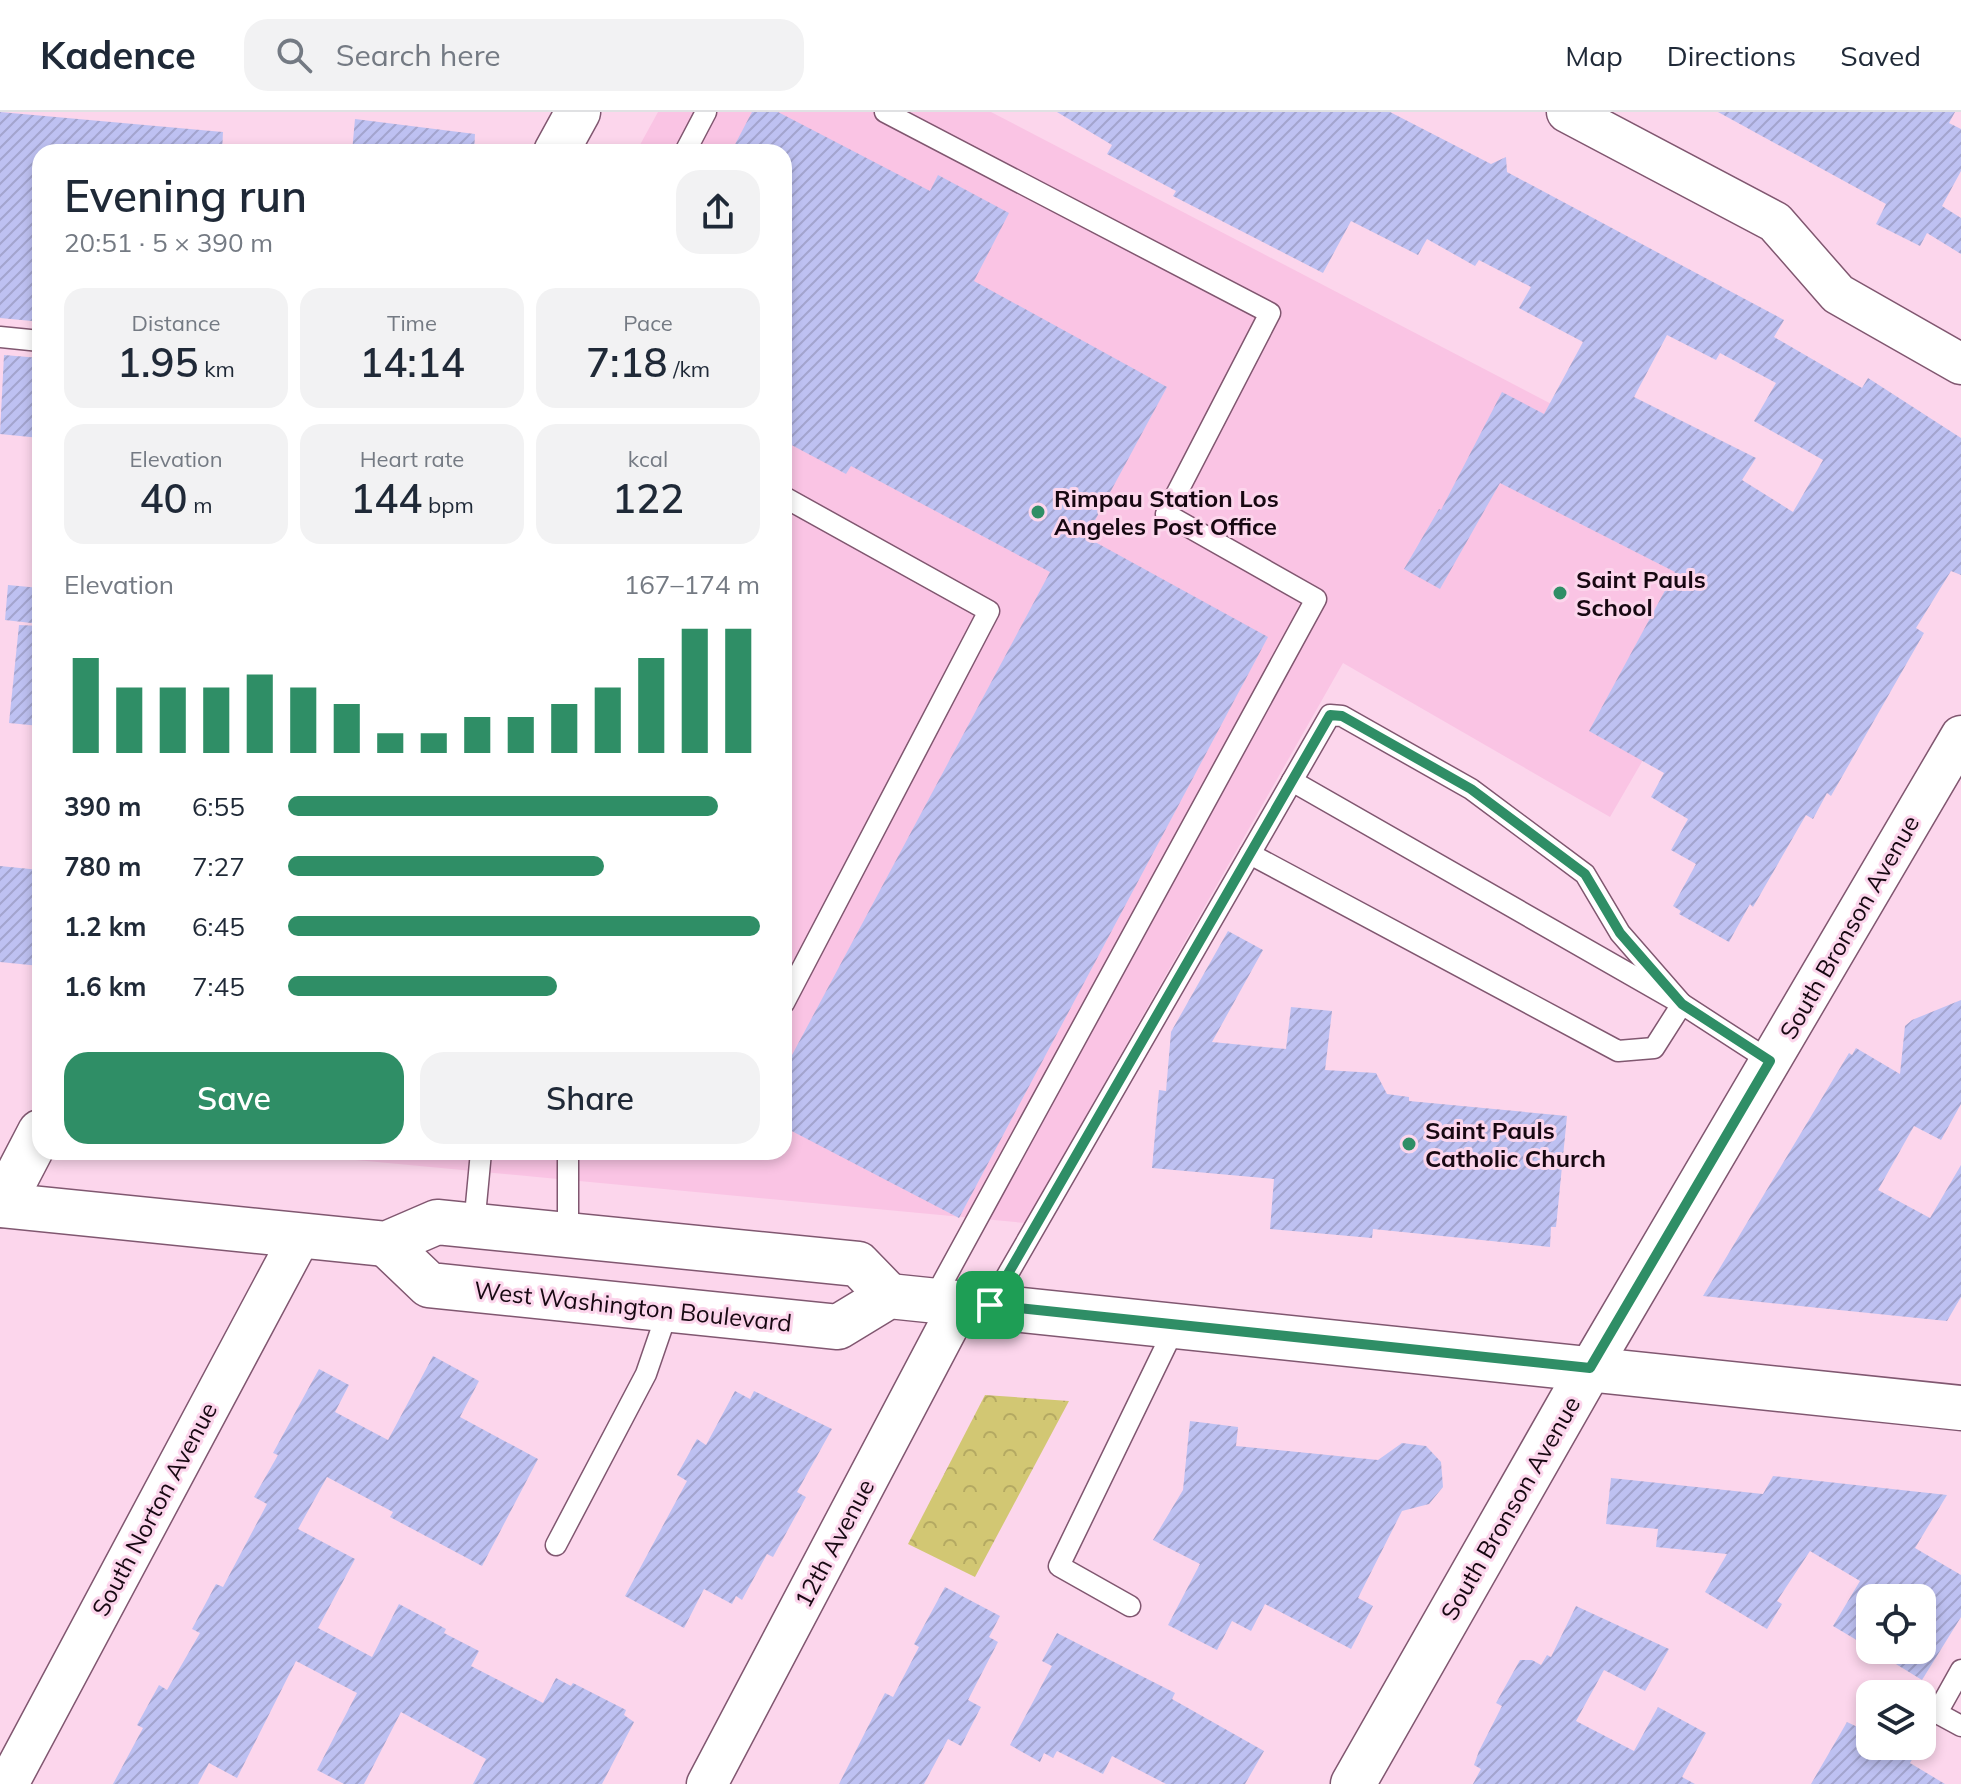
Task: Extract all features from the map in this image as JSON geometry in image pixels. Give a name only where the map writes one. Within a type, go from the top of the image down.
[{"type":"main road","points":[[560,144],[578,112]]},
{"type":"main road","points":[[32,1147],[1,1205],[386,1244],[437,1222],[858,1264],[889,1296],[1961,1408]]},
{"type":"main road","name":"West Washington Boulevard","points":[[386,1244],[429,1285],[668,1310],[838,1327],[889,1296]]},
{"type":"main road","name":"South Bronson Avenue","points":[[1353,1784],[1590,1368]]},
{"type":"street","points":[[1567,112],[1775,222],[1838,294],[1961,364]]},
{"type":"street","name":"South Bronson Avenue","points":[[1590,1368],[1961,736]]},
{"type":"street","name":"South Norton Avenue","points":[[8,1784],[301,1235]]},
{"type":"street","name":"12th Avenue","points":[[707,1784],[962,1302]]},
{"type":"lane","points":[[689,144],[706,112]]},
{"type":"lane","points":[[885,112],[1270,313],[1166,514],[1316,599],[962,1302]]},
{"type":"lane","points":[[0,337],[32,340]]},
{"type":"lane","points":[[792,501],[989,611],[792,988]]},
{"type":"lane","points":[[962,1302],[1250,854],[1330,715],[1342,716],[1471,789],[1585,874],[1620,933],[1682,1004]]},
{"type":"lane","points":[[1292,781],[1682,1004],[1770,1061]]},
{"type":"lane","points":[[1250,854],[1618,1051],[1654,1048],[1682,1004]]},
{"type":"lane","points":[[474,1226],[480,1160]]},
{"type":"lane","points":[[568,1160],[568,1235]]},
{"type":"lane","points":[[556,1545],[646,1374],[668,1310]]},
{"type":"lane","points":[[1130,1606],[1059,1566],[1176,1325]]},
{"type":"lane","points":[[1961,1670],[1937,1713],[1961,1726]]},
{"type":"shaded area","points":[[658,112],[991,112],[1780,523],[1610,817],[1343,663],[1025,1223],[356,1160],[792,1160],[792,144],[640,144]]},
{"type":"green space","points":[[985,1395],[1069,1401],[975,1577],[908,1544]]},
{"type":"building","points":[[0,112],[223,132],[222,144],[32,144],[32,321],[0,318]]},
{"type":"building","points":[[752,112],[778,112],[930,191],[938,175],[1009,213],[974,281],[1167,387],[1086,537],[1268,637],[959,1218],[792,1131],[792,1055],[1050,572],[851,466],[846,474],[792,445],[792,144],[735,144]]},
{"type":"building","points":[[1057,112],[1390,112],[1491,164],[1506,157],[1507,172],[1784,320],[1774,337],[1862,388],[1868,378],[1961,438],[1961,575],[1951,571],[1916,628],[1924,633],[1831,796],[1827,793],[1813,819],[1806,815],[1729,942],[1679,914],[1681,911],[1673,906],[1696,864],[1671,850],[1688,819],[1651,797],[1664,773],[1589,731],[1675,572],[1500,483],[1440,589],[1404,569],[1441,510],[1502,392],[1544,414],[1583,342],[1519,308],[1531,287],[1479,260],[1475,266],[1427,239],[1418,255],[1351,221],[1323,273],[1173,196],[1176,191],[1107,154],[1112,145]],"holes":[[[1667,335],[1716,360],[1720,353],[1776,383],[1754,421],[1823,460],[1793,512],[1742,480],[1756,458],[1634,397]]]},
{"type":"building","points":[[1718,112],[1955,112],[1949,123],[1961,129],[1961,171],[1942,206],[1961,218],[1961,254],[1927,233],[1920,246],[1876,224],[1886,204]]},
{"type":"building","points":[[355,119],[475,134],[474,144],[353,144]]},
{"type":"building","points":[[4,355],[32,357],[32,437],[0,434]]},
{"type":"building","points":[[8,585],[32,587],[32,623],[5,620]]},
{"type":"building","points":[[19,625],[32,626],[32,725],[9,723]]},
{"type":"building","points":[[0,866],[32,869],[32,965],[0,962]]},
{"type":"building","name":"Saint Pauls Catholic Church","points":[[1228,931],[1263,950],[1212,1042],[1286,1049],[1291,1007],[1332,1011],[1325,1070],[1376,1073],[1387,1094],[1409,1097],[1409,1101],[1567,1116],[1556,1227],[1551,1227],[1550,1247],[1373,1229],[1372,1238],[1270,1229],[1274,1179],[1152,1168],[1159,1090],[1166,1091],[1171,1032]]},
{"type":"building","points":[[1961,1000],[1961,1104],[1941,1140],[1914,1126],[1878,1190],[1930,1218],[1961,1165],[1961,1297],[1947,1321],[1703,1296],[1849,1053],[1852,1055],[1856,1048],[1900,1074],[1905,1026],[1912,1020]]},
{"type":"building","points":[[433,1356],[479,1381],[460,1417],[538,1459],[482,1566],[390,1517],[393,1512],[327,1477],[298,1529],[355,1559],[318,1628],[372,1657],[399,1604],[479,1651],[471,1666],[543,1703],[556,1678],[571,1686],[573,1683],[626,1710],[624,1715],[634,1722],[602,1784],[473,1784],[486,1759],[401,1712],[364,1784],[344,1784],[317,1770],[357,1693],[296,1661],[237,1778],[209,1763],[198,1784],[113,1784],[143,1728],[137,1725],[159,1685],[167,1690],[200,1633],[192,1629],[216,1584],[223,1587],[267,1504],[254,1497],[278,1455],[273,1453],[319,1369],[349,1385],[335,1412],[388,1440]]},
{"type":"building","points":[[735,1391],[750,1399],[754,1391],[832,1429],[797,1492],[806,1497],[773,1557],[767,1554],[742,1600],[736,1596],[732,1604],[704,1589],[684,1628],[625,1596],[687,1481],[677,1475],[697,1439],[706,1445]]},
{"type":"building","points":[[1190,1421],[1238,1427],[1236,1446],[1378,1460],[1402,1443],[1426,1446],[1441,1462],[1443,1487],[1429,1504],[1402,1511],[1358,1598],[1373,1606],[1351,1649],[1265,1604],[1251,1631],[1232,1621],[1217,1650],[1168,1625],[1200,1564],[1153,1540],[1183,1490]]},
{"type":"building","points":[[1773,1476],[1947,1495],[1915,1548],[1961,1575],[1961,1617],[1936,1657],[1936,1584],[1858,1584],[1860,1581],[1810,1551],[1777,1601],[1782,1604],[1767,1629],[1705,1592],[1727,1554],[1656,1547],[1658,1529],[1606,1524],[1611,1478],[1763,1494]]},
{"type":"building","points":[[945,1587],[1000,1616],[989,1637],[998,1642],[968,1700],[981,1707],[961,1746],[948,1739],[924,1784],[839,1784],[885,1693],[893,1697],[919,1647],[914,1644]]},
{"type":"building","points":[[1856,1588],[1856,1640],[1833,1626]]},
{"type":"building","points":[[1576,1606],[1669,1649],[1645,1691],[1604,1670],[1576,1721],[1634,1751],[1658,1707],[1706,1733],[1682,1777],[1695,1784],[1473,1784],[1481,1769],[1474,1765],[1479,1751],[1502,1706],[1496,1703],[1520,1660],[1532,1660],[1541,1665],[1547,1655],[1551,1657]]},
{"type":"building","points":[[1057,1633],[1175,1693],[1172,1699],[1264,1751],[1245,1784],[1166,1784],[1112,1756],[1103,1774],[1057,1751],[1053,1758],[1044,1753],[1040,1762],[1010,1745],[1052,1666],[1042,1661]]},
{"type":"building","points":[[1896,1664],[1932,1664],[1922,1680]]},
{"type":"building","points":[[1847,1722],[1856,1726],[1856,1760],[1912,1760],[1910,1763],[1945,1784],[1811,1784]]},
{"type":"place","name":"Rimpau Station Los Angeles Post Office","points":[[1038,512]]},
{"type":"place","name":"Saint Pauls School","points":[[1560,593]]},
{"type":"place","name":"Saint Pauls Catholic Church","points":[[1409,1144]]},
{"type":"route","points":[[1330,715],[1342,716],[1471,789],[1585,874],[1620,933],[1682,1004],[1770,1061],[1590,1368],[990,1305],[1330,715]]}]
